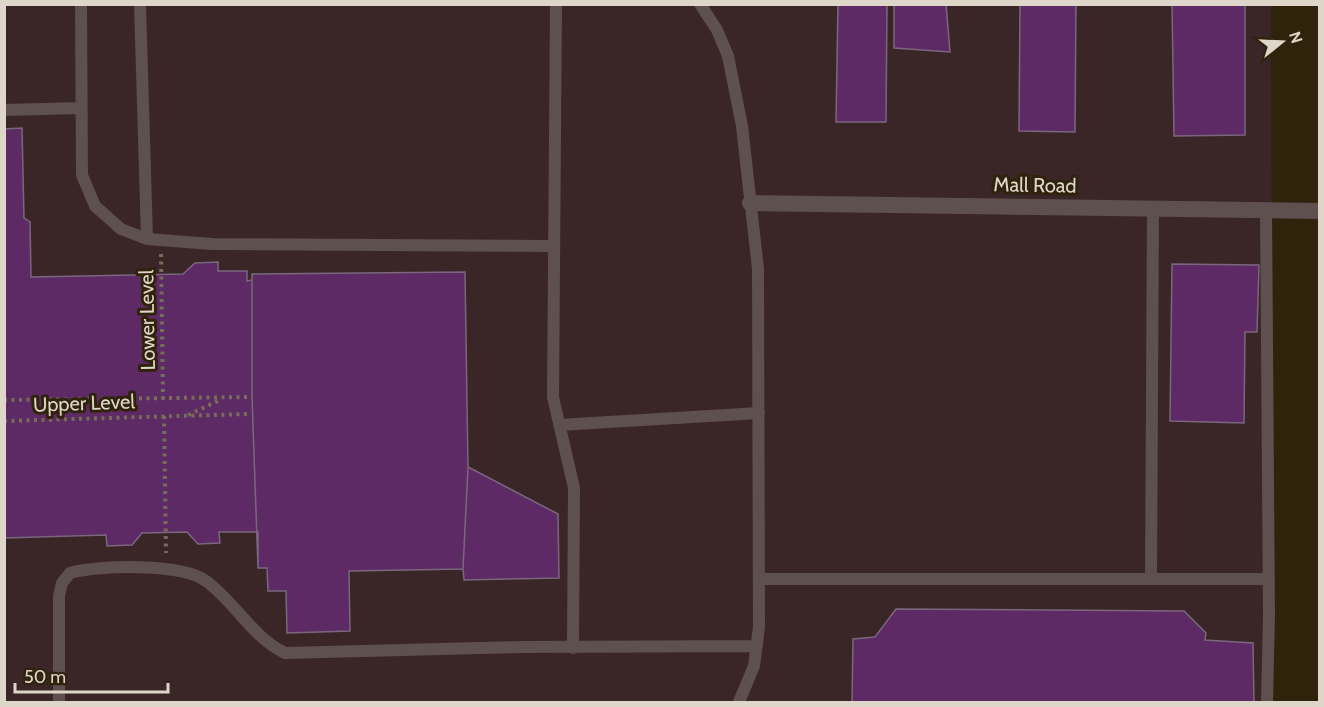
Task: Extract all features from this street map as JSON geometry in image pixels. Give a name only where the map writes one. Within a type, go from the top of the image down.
[{"type":"street","name":"Mall Road","points":[[750,203],[1320,211]]},
{"type":"lane","points":[[81,4],[81,171],[90,198],[104,217],[121,229],[161,242],[553,246]]},
{"type":"lane","points":[[140,4],[147,239]]},
{"type":"lane","points":[[556,4],[553,397],[574,488],[573,648]]},
{"type":"lane","points":[[700,4],[717,30],[728,56],[742,126],[758,268],[759,579],[757,646],[754,666],[739,702]]},
{"type":"lane","points":[[4,110],[81,108]]},
{"type":"lane","points":[[1151,579],[1153,208]]},
{"type":"lane","points":[[1266,210],[1269,579],[1267,702]]},
{"type":"lane","points":[[559,425],[759,413]]},
{"type":"lane","points":[[59,702],[59,596],[62,583],[70,573],[93,568],[168,569],[187,572],[206,580],[262,638],[285,653],[525,646],[573,648],[757,646]]},
{"type":"lane","points":[[759,579],[1269,579]]},
{"type":"path","name":"Lower Level","points":[[161,242],[163,399]]},
{"type":"path","points":[[186,416],[225,398]]},
{"type":"path","name":"Lower Level","points":[[4,400],[252,398]]},
{"type":"path","name":"Upper Level","points":[[4,421],[249,414]]},
{"type":"path","name":"Upper Level","points":[[164,416],[164,532],[168,569]]},
{"type":"shaded area","points":[[4,5],[1271,5],[1273,702],[5,702]]},
{"type":"building","points":[[838,4],[887,4],[886,122],[836,122]]},
{"type":"building","points":[[894,4],[946,4],[950,52],[894,48]]},
{"type":"building","points":[[1020,4],[1076,4],[1075,132],[1019,131]]},
{"type":"building","points":[[1172,4],[1245,4],[1245,135],[1174,136]]},
{"type":"building","points":[[22,128],[24,218],[30,222],[31,277],[183,274],[195,263],[218,262],[218,271],[247,271],[247,281],[252,280],[252,274],[465,272],[468,467],[558,514],[559,578],[464,580],[463,569],[349,571],[350,631],[287,633],[286,591],[268,591],[267,568],[258,568],[258,532],[219,532],[220,543],[198,544],[187,532],[142,533],[132,545],[107,546],[106,535],[4,538],[4,129]]},
{"type":"building","points":[[1172,264],[1259,265],[1257,332],[1245,332],[1244,423],[1170,421]]},
{"type":"building","points":[[465,272],[468,467],[463,569],[349,571],[350,631],[287,633],[286,591],[268,591],[267,568],[258,568],[252,397],[252,274]]},
{"type":"building","points":[[896,609],[1184,611],[1206,633],[1205,640],[1253,643],[1254,702],[852,702],[853,639],[875,637]]}]
